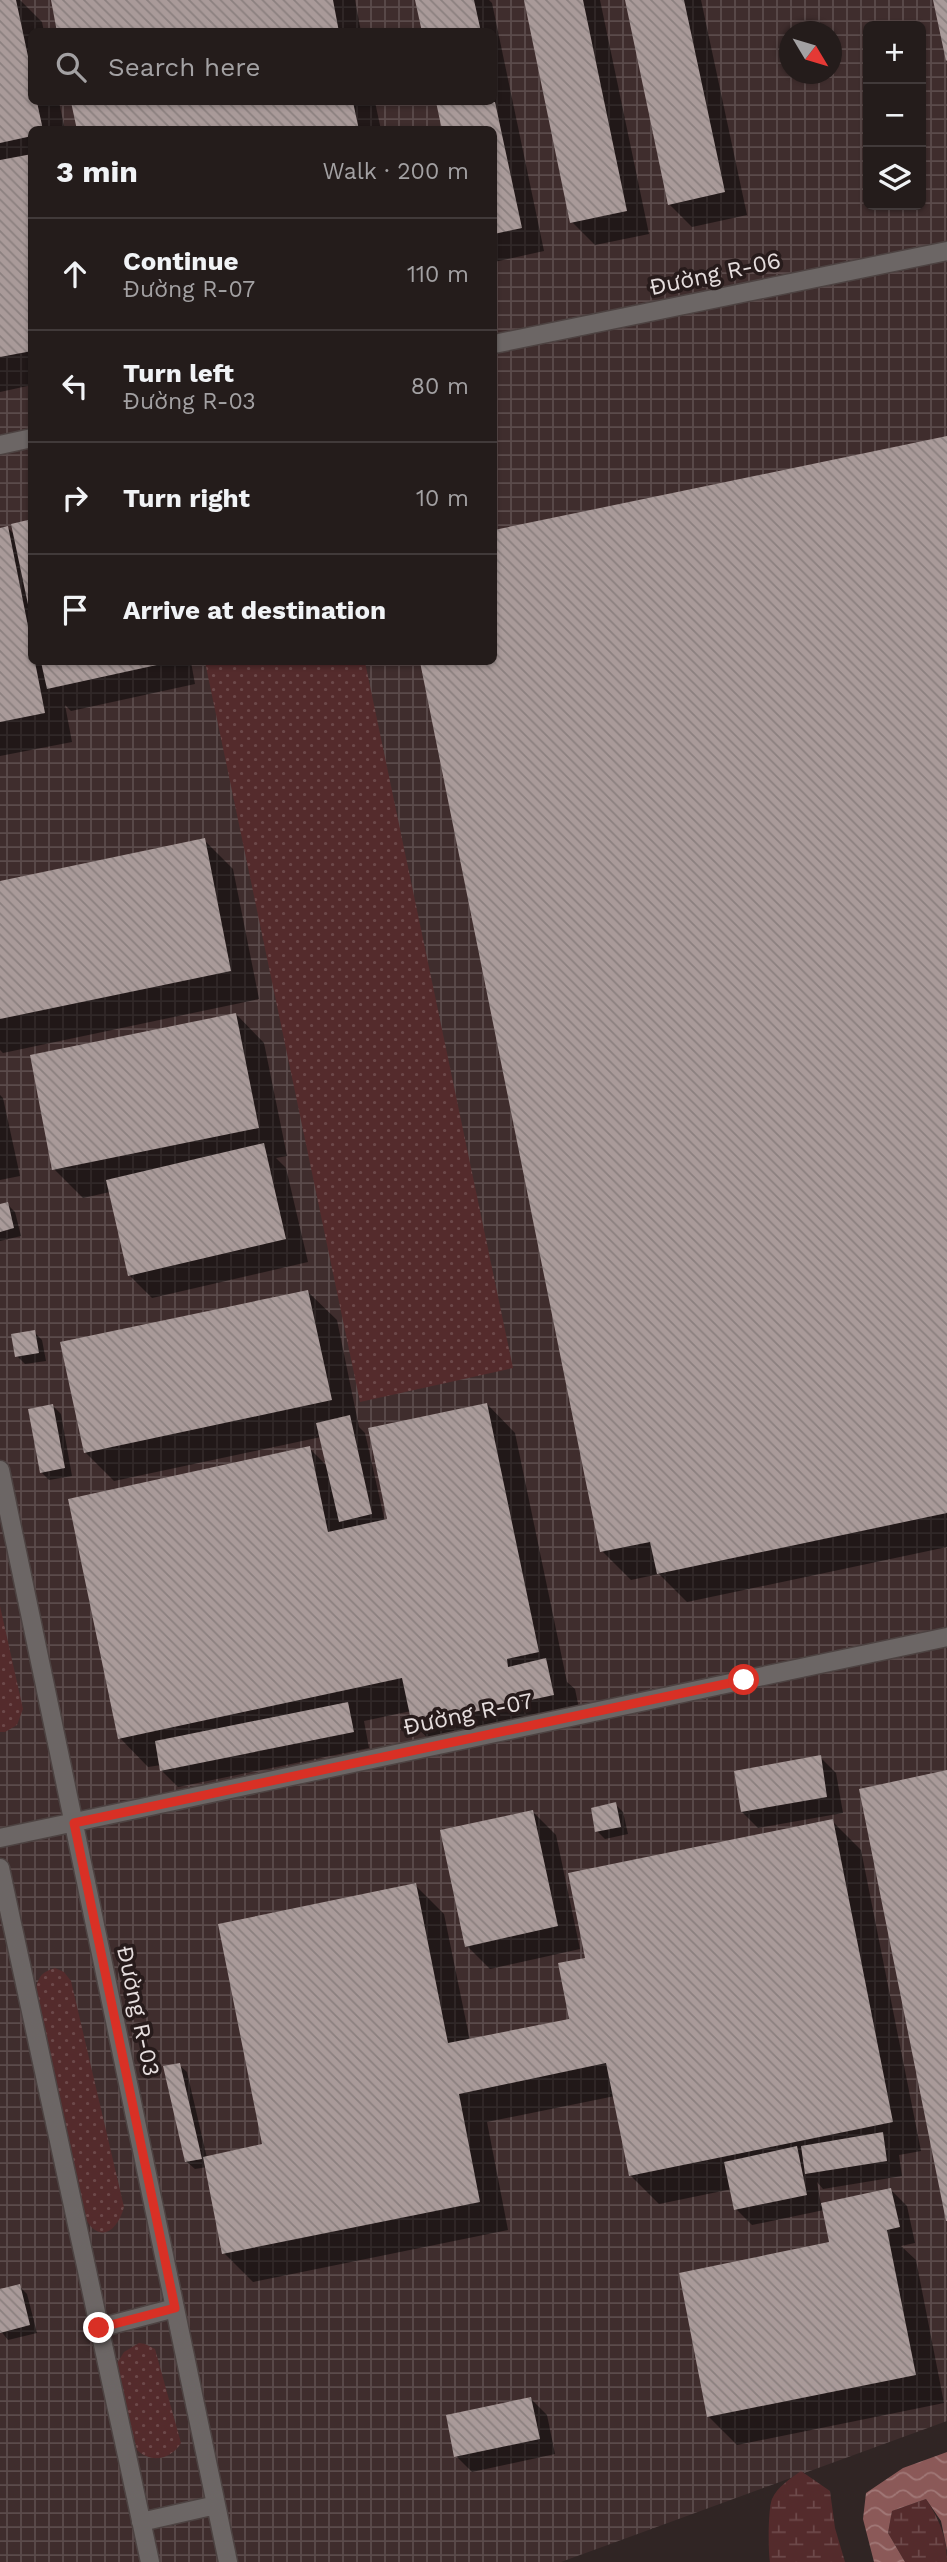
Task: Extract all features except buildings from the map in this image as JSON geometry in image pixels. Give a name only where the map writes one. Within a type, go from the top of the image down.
[{"type":"lane","name":"Đường R-06","points":[[497,343],[947,251]]},
{"type":"lane","points":[[0,445],[28,439]]},
{"type":"lane","name":"Đường R-03","points":[[0,1471],[228,2562]]},
{"type":"lane","name":"Đường R-07","points":[[0,1838],[947,1637]]},
{"type":"lane","points":[[0,1868],[150,2562]]},
{"type":"lane","points":[[99,2328],[175,2308]]},
{"type":"lane","points":[[141,2522],[216,2505]]},
{"type":"shaded area","points":[[0,0],[947,0],[947,2421],[561,2562],[0,2562]]},
{"type":"green space","points":[[206,665],[366,665],[513,1368],[360,1402]]},
{"type":"green space","points":[[0,1606],[23,1709],[17,1725],[5,1732],[0,1732]]},
{"type":"green space","points":[[55,1968],[64,1972],[71,1981],[124,2207],[117,2223],[107,2232],[96,2230],[84,2216],[36,1988],[42,1975]]},
{"type":"green space","points":[[139,2343],[155,2349],[181,2443],[172,2453],[161,2458],[149,2457],[137,2450],[116,2365],[124,2352]]},
{"type":"green space","points":[[801,2471],[830,2491],[835,2528],[845,2562],[770,2562],[772,2499],[781,2487]]},
{"type":"green space","points":[[926,2499],[935,2514],[946,2544],[947,2562],[905,2562],[888,2533],[892,2511]]},
{"type":"water","points":[[947,2452],[947,2550],[941,2521],[926,2499],[892,2511],[888,2533],[905,2562],[874,2562],[863,2519],[866,2493],[903,2468]]},
{"type":"route","points":[[99,2328],[175,2308],[74,1823],[744,1680]]}]
